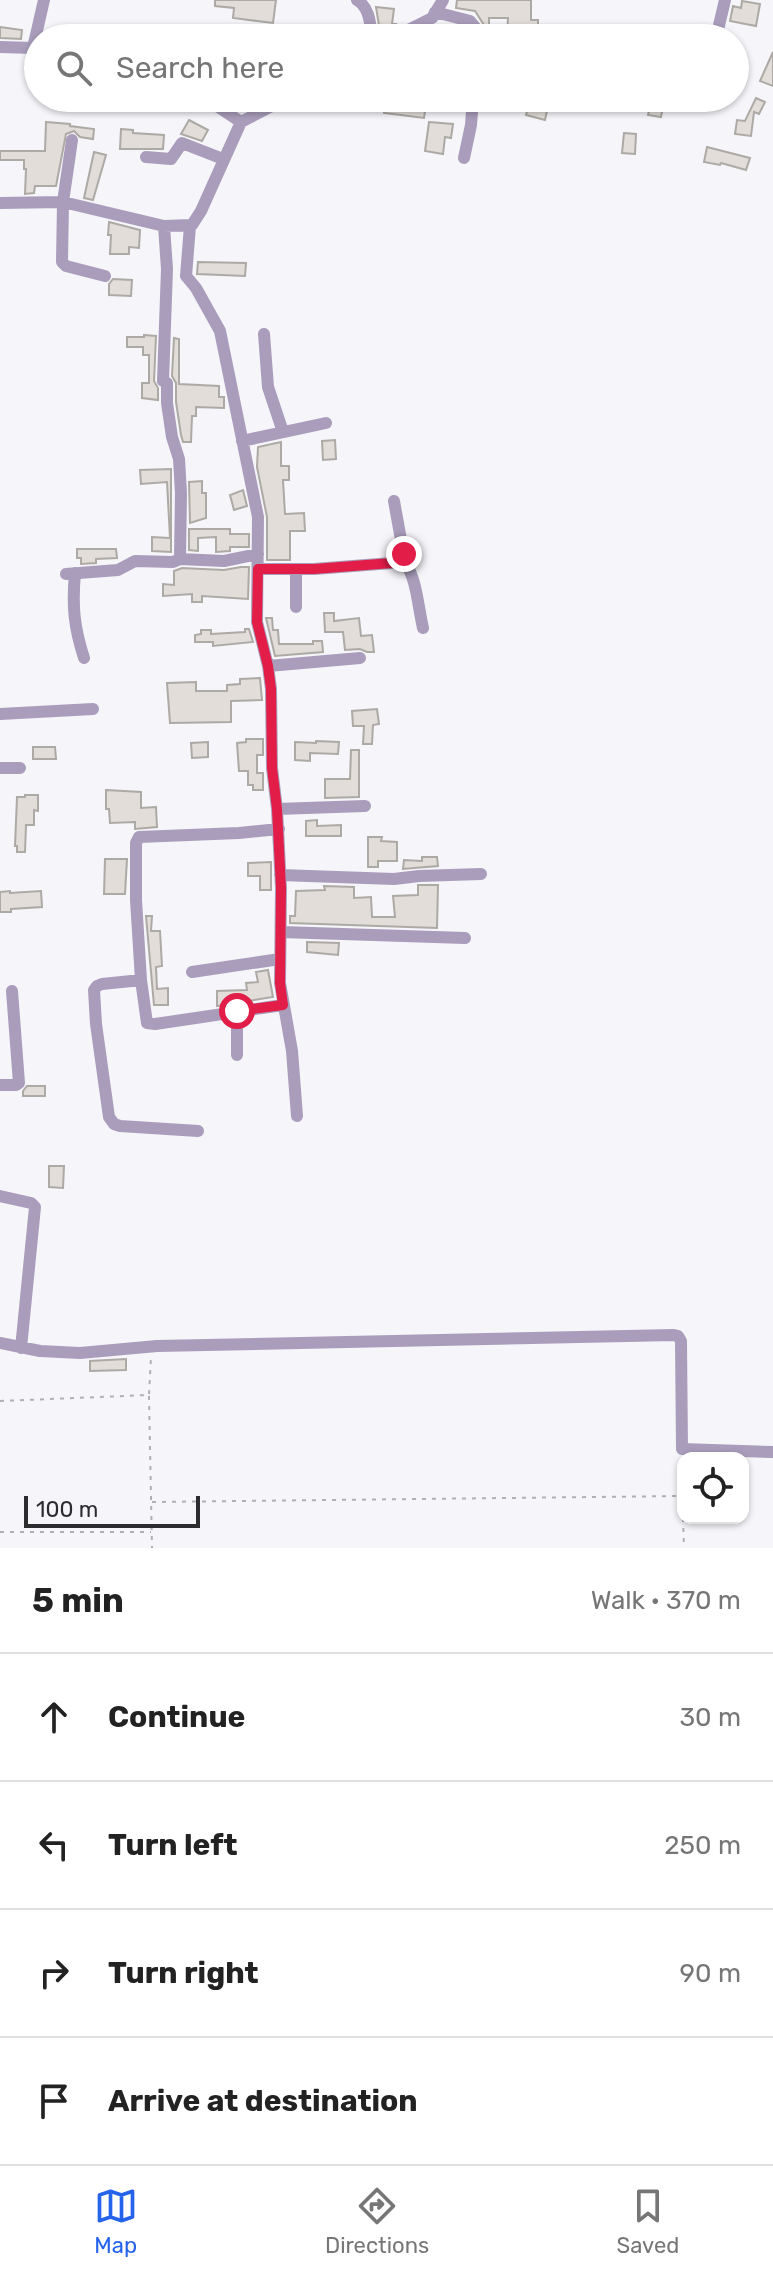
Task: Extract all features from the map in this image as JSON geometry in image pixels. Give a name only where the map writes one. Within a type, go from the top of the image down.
[{"type":"street","points":[[38,24],[44,0]]},
{"type":"street","points":[[357,0],[365,6],[370,24]]},
{"type":"street","points":[[420,24],[432,18],[443,0]]},
{"type":"street","points":[[719,24],[725,0]]},
{"type":"street","points":[[435,12],[472,24]]},
{"type":"street","points":[[0,47],[24,48]]},
{"type":"street","points":[[226,112],[241,122]]},
{"type":"street","points":[[0,203],[63,202],[164,226],[190,226],[201,211],[241,122],[260,112]]},
{"type":"street","points":[[464,158],[472,112]]},
{"type":"street","points":[[72,140],[63,202],[62,262],[66,266],[105,276]]},
{"type":"street","points":[[146,157],[171,159],[182,143],[223,159]]},
{"type":"street","points":[[164,226],[167,269],[163,381],[167,383],[172,437],[179,459],[180,559]]},
{"type":"street","points":[[190,226],[186,276],[220,331],[258,517],[257,622],[271,689],[272,768],[279,829],[280,959],[297,1116]]},
{"type":"street","points":[[264,334],[268,387],[283,432]]},
{"type":"street","points":[[242,441],[326,423]]},
{"type":"street","points":[[394,501],[405,562],[423,628]]},
{"type":"street","points":[[84,658],[75,632],[70,574],[118,570],[135,561],[224,561],[258,554]]},
{"type":"street","points":[[258,569],[405,562]]},
{"type":"street","points":[[296,569],[296,607]]},
{"type":"street","points":[[268,666],[360,658]]},
{"type":"street","points":[[0,714],[93,709]]},
{"type":"street","points":[[0,768],[20,768]]},
{"type":"street","points":[[277,809],[365,806]]},
{"type":"street","points":[[279,829],[137,839],[136,900],[145,1020],[150,1025],[283,1005]]},
{"type":"street","points":[[280,875],[394,879],[481,874]]},
{"type":"street","points":[[281,932],[465,938]]},
{"type":"street","points":[[192,972],[280,959]]},
{"type":"street","points":[[141,980],[102,984],[94,990],[109,1117],[120,1126],[198,1131]]},
{"type":"street","points":[[0,1085],[19,1083],[12,991]]},
{"type":"street","points":[[237,1011],[237,1055]]},
{"type":"street","points":[[0,1196],[31,1203],[35,1207],[21,1348]]},
{"type":"street","points":[[0,1343],[80,1353],[153,1347],[678,1336],[681,1341],[682,1449],[773,1452]]},
{"type":"path","points":[[152,1548],[149,1395],[153,1347]]},
{"type":"path","points":[[0,1401],[149,1395]]},
{"type":"path","points":[[152,1502],[677,1496]]},
{"type":"path","points":[[683,1524],[684,1548]]},
{"type":"path","points":[[0,1532],[152,1532]]},
{"type":"building","points":[[215,0],[276,0],[273,23],[233,18],[234,8],[215,6]]},
{"type":"building","points":[[457,0],[531,0],[531,20],[538,20],[538,24],[508,24],[508,18],[489,18],[489,24],[483,24],[475,11],[456,8]]},
{"type":"building","points":[[742,1],[760,4],[756,26],[730,21],[733,6],[741,8]]},
{"type":"building","points":[[376,7],[394,9],[392,24],[379,24]]},
{"type":"building","points":[[0,27],[22,30],[21,39],[0,38]]},
{"type":"building","points":[[773,52],[773,86],[760,81]]},
{"type":"building","points":[[756,98],[765,102],[759,114],[754,112],[751,136],[735,134],[737,120],[745,121]]},
{"type":"building","points":[[384,112],[425,112],[424,118]]},
{"type":"building","points":[[527,112],[547,112],[545,120],[526,115]]},
{"type":"building","points":[[649,112],[662,112],[661,117],[648,115]]},
{"type":"building","points":[[189,120],[208,130],[202,141],[181,134]]},
{"type":"building","points":[[46,122],[94,129],[93,139],[80,137],[74,131],[66,134],[56,186],[35,186],[34,193],[25,194],[24,160],[0,160],[0,151],[45,151]]},
{"type":"building","points":[[429,122],[453,124],[451,138],[445,137],[443,154],[425,151]]},
{"type":"building","points":[[121,129],[164,135],[163,149],[120,149]]},
{"type":"building","points":[[624,133],[636,134],[635,154],[622,153]]},
{"type":"building","points":[[707,147],[750,158],[746,170],[704,162]]},
{"type":"building","points":[[94,152],[106,155],[93,200],[84,198]]},
{"type":"building","points":[[109,222],[140,230],[139,248],[129,247],[129,254],[110,254]]},
{"type":"building","points":[[198,262],[246,263],[245,276],[197,274]]},
{"type":"building","points":[[113,279],[132,280],[131,296],[109,295],[109,284]]},
{"type":"building","points":[[156,336],[154,381],[158,388],[158,400],[142,398],[142,383],[149,383],[149,355],[143,355],[143,347],[127,347],[127,337]]},
{"type":"building","points":[[174,338],[179,339],[179,384],[219,386],[219,397],[224,397],[224,408],[196,407],[196,416],[192,416],[191,442],[183,442],[181,435],[176,383],[172,376]]},
{"type":"building","points":[[335,440],[336,459],[323,460],[322,441]]},
{"type":"building","points":[[281,442],[281,466],[289,466],[289,480],[283,480],[285,514],[304,513],[305,531],[290,531],[290,560],[267,560],[267,517],[257,467],[258,447]]},
{"type":"building","points":[[171,469],[171,552],[152,551],[152,537],[170,538],[167,482],[141,484],[140,470]]},
{"type":"building","points":[[202,481],[202,493],[206,493],[206,518],[190,523],[189,482]]},
{"type":"building","points":[[243,490],[247,506],[234,510],[230,495]]},
{"type":"building","points":[[189,529],[230,529],[230,534],[249,534],[249,547],[230,547],[230,551],[216,552],[216,537],[198,538],[198,551],[189,550]]},
{"type":"building","points":[[77,549],[116,549],[117,558],[96,559],[96,563],[81,564]]},
{"type":"building","points":[[249,567],[248,599],[202,596],[202,602],[192,602],[192,594],[163,596],[163,584],[174,585],[174,571],[182,568],[224,570]]},
{"type":"building","points":[[324,613],[334,613],[334,621],[359,618],[361,636],[372,635],[374,652],[345,650],[343,632],[325,632]]},
{"type":"building","points":[[266,618],[272,618],[273,630],[278,630],[279,644],[322,641],[323,652],[275,656]]},
{"type":"building","points":[[249,629],[253,642],[213,646],[213,642],[195,642],[195,635],[201,634],[201,630],[211,630],[211,634],[245,632]]},
{"type":"building","points":[[260,678],[262,700],[231,701],[231,722],[170,723],[167,683],[196,682],[196,691],[227,691],[227,685],[240,684],[240,679]]},
{"type":"building","points":[[377,709],[379,724],[373,725],[372,744],[363,744],[364,726],[353,726],[352,711]]},
{"type":"building","points":[[246,739],[263,739],[263,755],[257,755],[257,773],[263,773],[263,790],[253,790],[253,785],[248,785],[248,771],[239,771],[237,743],[246,742]]},
{"type":"building","points":[[208,742],[208,757],[192,758],[191,743]]},
{"type":"building","points":[[295,742],[339,742],[338,754],[310,753],[310,761],[295,760]]},
{"type":"building","points":[[33,747],[55,747],[56,759],[33,759]]},
{"type":"building","points":[[351,750],[359,750],[359,797],[325,798],[325,779],[350,779]]},
{"type":"building","points":[[106,790],[141,792],[141,808],[156,807],[157,827],[135,829],[135,822],[110,823]]},
{"type":"building","points":[[38,795],[38,811],[34,810],[34,825],[26,825],[25,852],[17,852],[17,797]]},
{"type":"building","points":[[317,820],[317,826],[341,825],[341,836],[306,836],[306,821]]},
{"type":"building","points":[[368,837],[397,842],[397,861],[378,861],[378,867],[368,867]]},
{"type":"building","points":[[422,857],[437,857],[438,866],[403,869],[404,860],[422,861]]},
{"type":"building","points":[[105,859],[127,859],[125,894],[104,894]]},
{"type":"building","points":[[271,862],[271,890],[260,890],[260,876],[248,876],[248,863]]},
{"type":"building","points":[[418,885],[438,885],[437,928],[290,923],[290,916],[295,916],[296,891],[325,890],[324,886],[354,887],[354,898],[371,897],[372,917],[395,917],[393,896],[418,895]]},
{"type":"building","points":[[41,891],[42,907],[0,912],[0,892]]},
{"type":"building","points":[[146,916],[152,916],[151,931],[160,931],[162,966],[156,967],[157,989],[168,988],[168,1005],[154,1005]]},
{"type":"building","points":[[307,942],[339,943],[338,955],[307,952]]},
{"type":"building","points":[[268,970],[273,997],[217,1006],[217,991],[247,990],[246,983],[258,982],[256,972]]},
{"type":"building","points":[[27,1086],[45,1086],[45,1096],[23,1096]]},
{"type":"building","points":[[49,1166],[64,1166],[63,1188],[49,1187]]},
{"type":"building","points":[[126,1359],[126,1370],[90,1371],[90,1361]]},
{"type":"route","points":[[237,1011],[283,1005],[280,983],[281,888],[272,768],[271,689],[257,622],[258,569],[314,569],[405,562],[404,554]]}]
